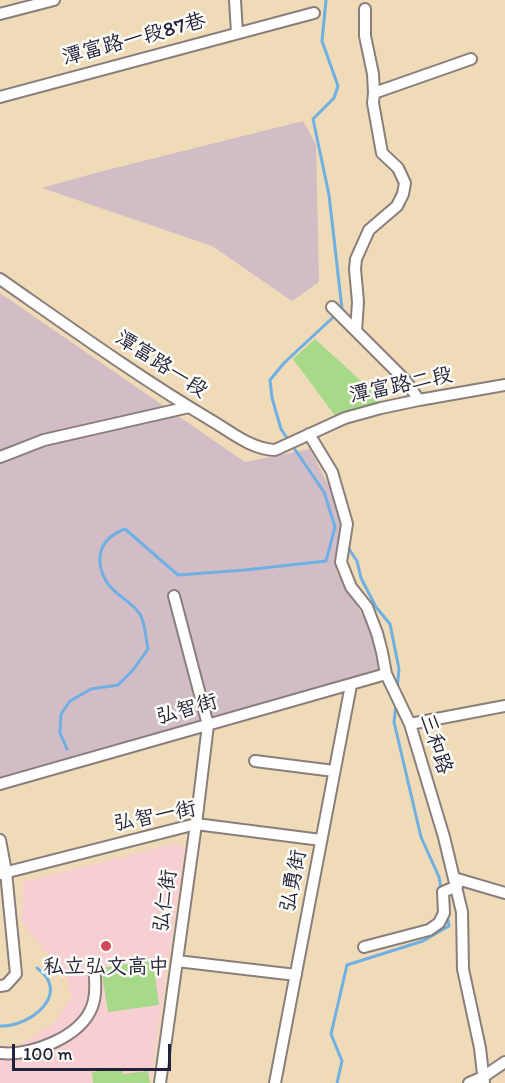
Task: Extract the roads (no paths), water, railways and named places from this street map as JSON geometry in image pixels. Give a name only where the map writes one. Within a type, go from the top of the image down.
[{"type":"street","points":[[0,14],[54,0]]},
{"type":"street","points":[[235,0],[237,33]]},
{"type":"street","points":[[352,327],[358,302],[356,259],[369,230],[397,206],[405,183],[398,168],[382,153],[373,103],[373,74],[365,36],[365,9]]},
{"type":"street","name":"潭富路一段87巷","points":[[0,97],[314,13]]},
{"type":"street","points":[[374,93],[471,59]]},
{"type":"street","name":"潭富路一段","points":[[0,279],[189,407],[258,447],[275,450],[305,437]]},
{"type":"street","points":[[333,308],[405,380],[419,400]]},
{"type":"street","name":"潭富路二段","points":[[305,437],[345,418],[381,408],[505,385]]},
{"type":"street","points":[[0,458],[44,440],[189,407]]},
{"type":"street","name":"三和路","points":[[305,437],[322,453],[332,472],[347,524],[341,562],[351,587],[367,607],[380,642],[386,675],[410,724],[444,837],[462,912],[463,969],[480,1048],[483,1080]]},
{"type":"street","points":[[174,596],[208,725]]},
{"type":"street","name":"弘智街","points":[[0,784],[386,675]]},
{"type":"street","name":"弘勇街","points":[[275,1083],[351,685]]},
{"type":"street","points":[[410,724],[505,706]]},
{"type":"street","name":"弘仁街","points":[[160,1083],[208,725]]},
{"type":"street","points":[[255,761],[334,771]]},
{"type":"street","name":"弘智一街","points":[[3,873],[196,824],[321,840]]},
{"type":"street","points":[[0,840],[16,974],[6,985],[0,986]]},
{"type":"street","points":[[364,947],[429,930],[439,923],[444,913],[443,892],[455,882],[505,893]]},
{"type":"street","points":[[177,961],[296,975]]},
{"type":"street","points":[[0,1053],[31,1052],[69,1034],[82,1022],[92,1008],[95,988],[94,965]]},
{"type":"street","points":[[469,1083],[483,1080],[505,1062]]},
{"type":"waterway","points":[[67,749],[60,733],[61,714],[70,701],[91,689],[118,685],[133,670],[148,649],[141,616],[109,585],[102,572],[100,556],[105,543],[110,538],[125,529],[178,575],[326,561],[335,527],[324,492],[281,429],[272,398],[270,380],[284,363],[342,309],[329,195],[313,119],[334,98],[338,86],[322,41],[326,0]]},
{"type":"waterway","points":[[347,546],[357,561],[361,578],[376,607],[390,624],[399,669],[397,689]]},
{"type":"waterway","points":[[396,704],[394,722],[421,837],[439,877],[441,888]]},
{"type":"waterway","points":[[337,1083],[342,1061],[331,1034],[347,965],[423,941],[449,926],[447,915]]},
{"type":"waterway","points":[[0,1026],[12,1025],[35,1015],[49,998],[50,988],[47,978],[37,968]]},
{"type":"place","name":"私立弘文高中","points":[[106,946]]}]
